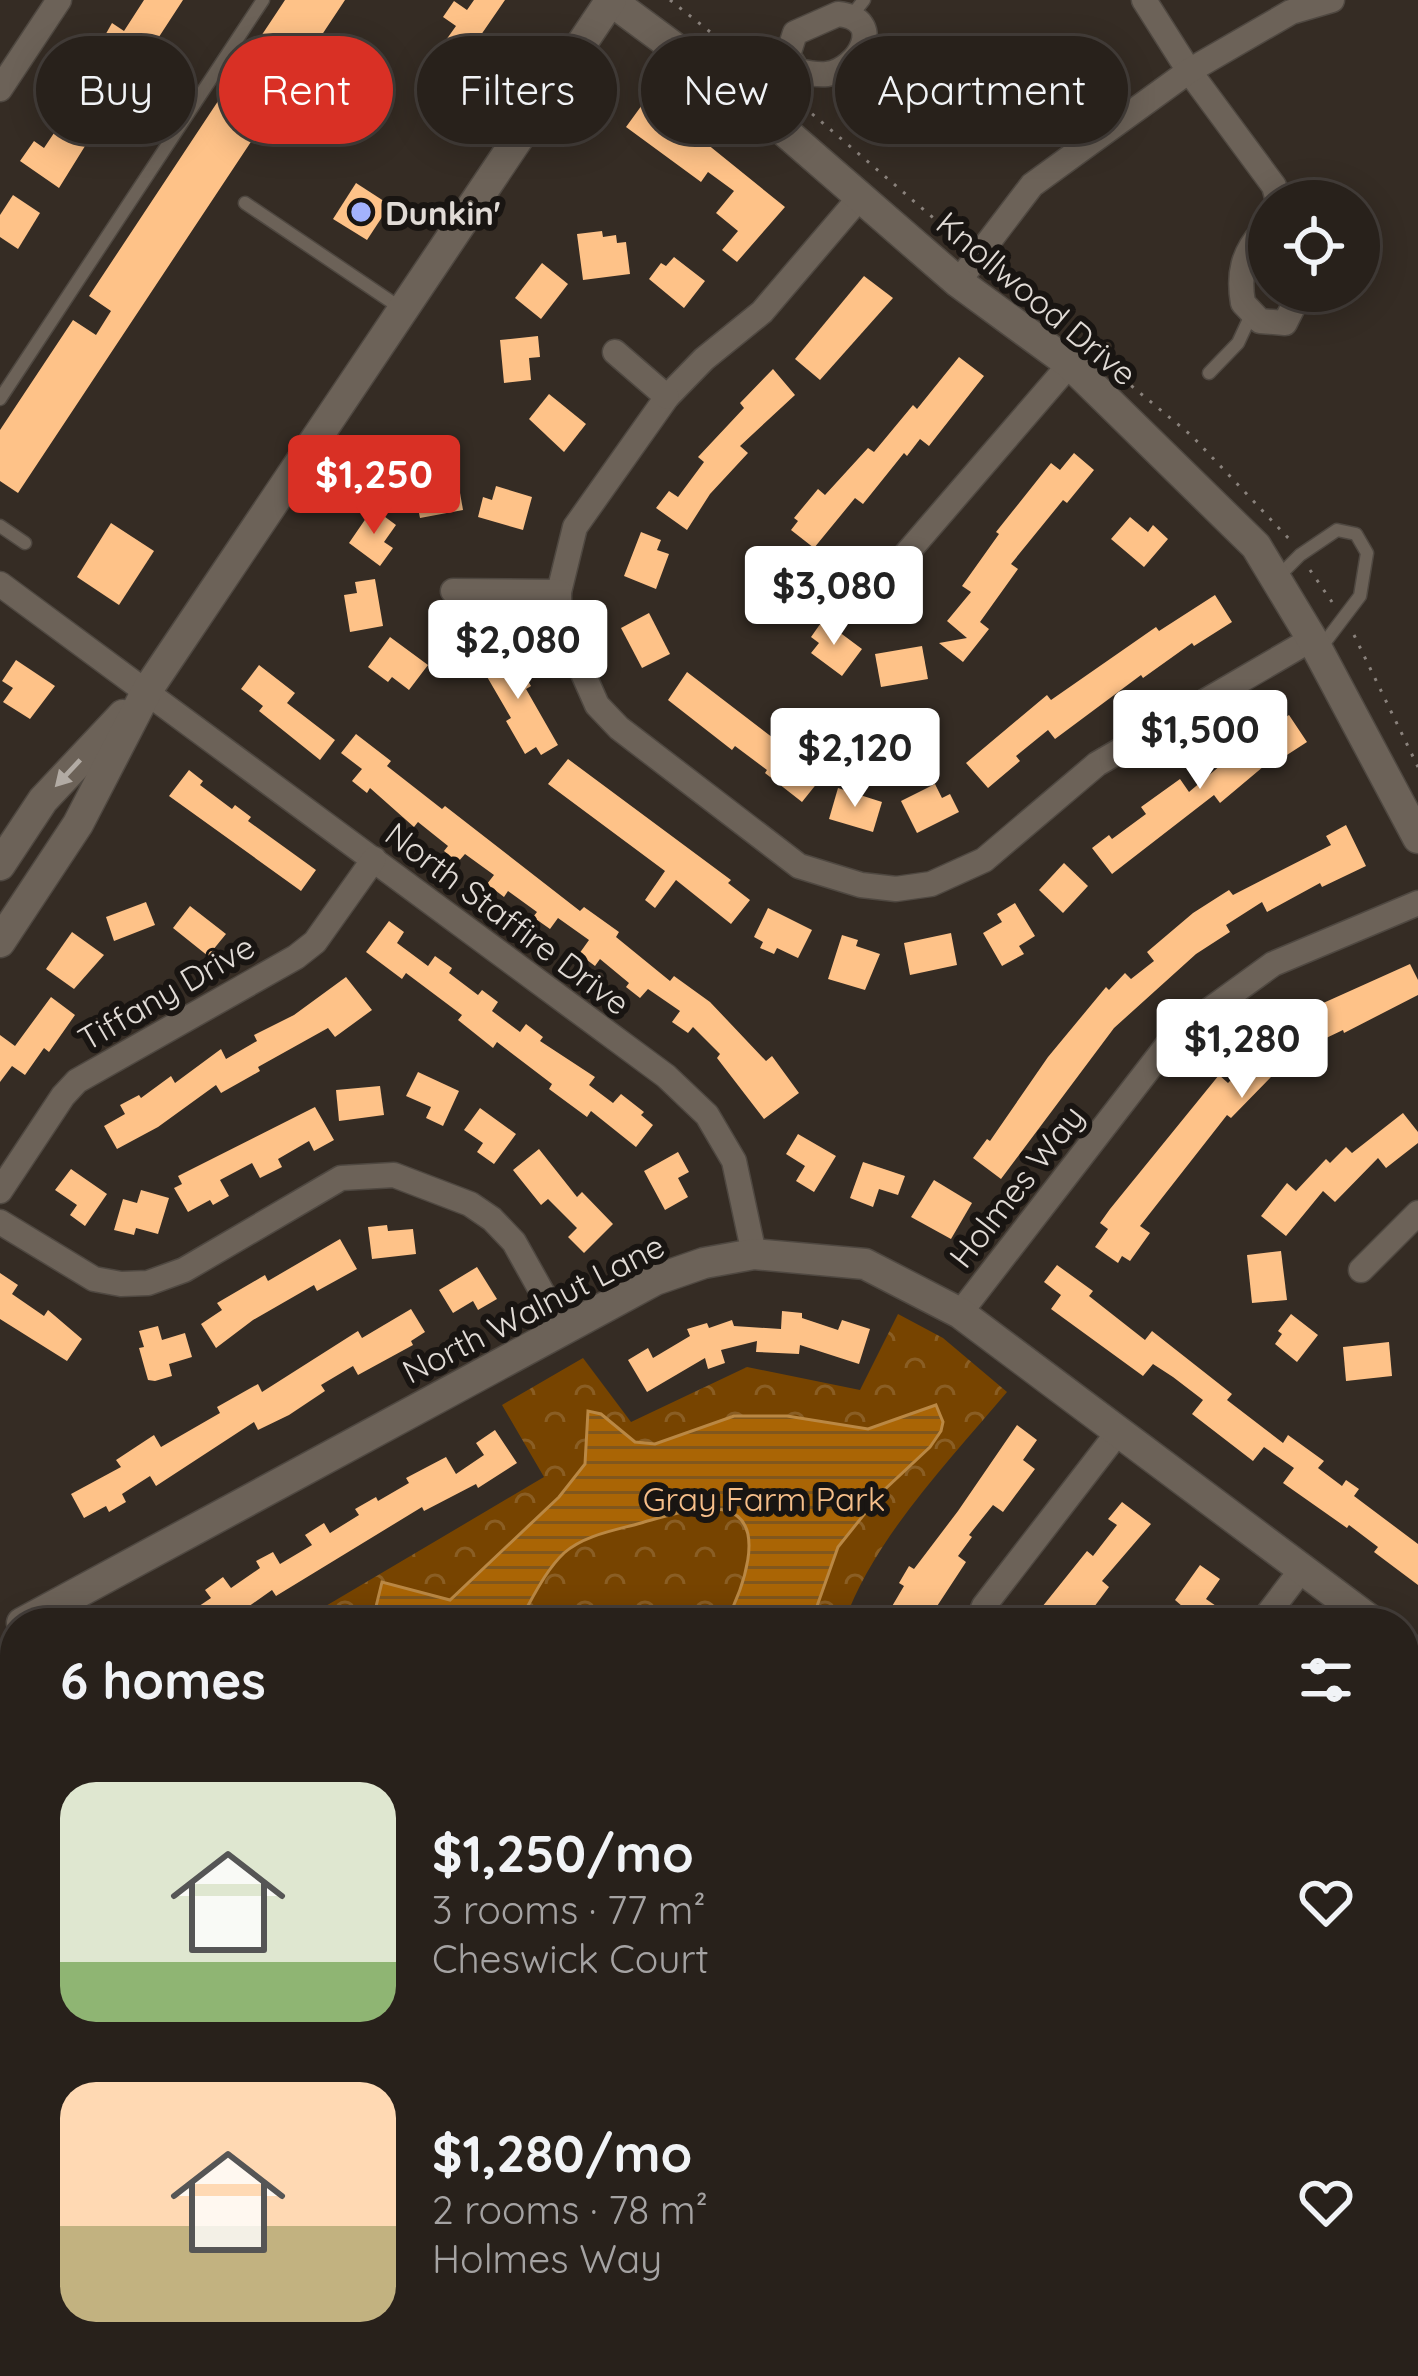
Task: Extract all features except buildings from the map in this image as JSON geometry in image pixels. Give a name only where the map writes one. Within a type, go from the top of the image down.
[{"type":"street","points":[[0,89],[59,0]]},
{"type":"street","points":[[0,942],[78,824],[148,689],[611,0]]},
{"type":"street","name":"Knollwood Drive","points":[[611,0],[659,36]]},
{"type":"street","points":[[1144,0],[1189,71],[1270,180]]},
{"type":"street","points":[[958,282],[1032,185],[1189,71],[1291,12],[1332,0]]},
{"type":"street","points":[[794,36],[823,18],[858,8],[865,38],[861,51],[838,71],[811,73]]},
{"type":"street","name":"Knollwood Drive","points":[[799,144],[958,282],[1070,364],[1256,546],[1418,838]]},
{"type":"street","points":[[861,196],[762,312],[704,359],[667,397],[575,526],[559,592],[559,619],[597,705],[639,748],[800,866],[861,885],[896,889],[945,879],[984,860],[1097,764],[1315,645]]},
{"type":"street","points":[[1248,248],[1240,290],[1248,308]]},
{"type":"street","points":[[1250,312],[1270,324],[1285,323],[1290,312]]},
{"type":"street","points":[[615,352],[667,397]]},
{"type":"street","points":[[876,589],[1070,364]]},
{"type":"street","name":"North Staffire Drive","points":[[1,586],[148,689],[666,1076],[707,1115],[734,1161],[754,1254]]},
{"type":"street","points":[[453,591],[559,592]]},
{"type":"street","points":[[0,865],[43,800],[148,689]]},
{"type":"street","name":"Tiffany Drive","points":[[0,1191],[77,1081],[296,957],[315,942],[374,859]]},
{"type":"street","name":"Holmes Way","points":[[960,1313],[1175,1035],[1273,964],[1418,903]]},
{"type":"street","points":[[0,1222],[94,1279],[148,1283],[184,1270],[341,1178],[394,1175],[470,1204],[492,1219],[514,1242],[562,1328]]},
{"type":"street","points":[[1361,1270],[1418,1213]]},
{"type":"street","name":"North Walnut Lane","points":[[51,1608],[655,1280],[704,1263],[754,1254],[865,1264],[960,1313],[1354,1608]]},
{"type":"street","points":[[983,1608],[1119,1431]]},
{"type":"street","points":[[1273,1608],[1303,1569]]},
{"type":"lane","points":[[0,398],[263,0]]},
{"type":"lane","points":[[245,203],[403,310]]},
{"type":"lane","points":[[1209,373],[1238,343],[1251,315]]},
{"type":"lane","points":[[0,526],[25,543]]},
{"type":"lane","points":[[1276,579],[1300,555],[1337,530],[1356,534],[1367,553],[1360,596],[1315,645]]},
{"type":"green space","name":"Gray Farm Park","points":[[898,1314],[943,1338],[1007,1392],[893,1531],[850,1608],[322,1608],[544,1477],[502,1405],[583,1358],[631,1422],[747,1367],[860,1390]]},
{"type":"shaded area","points":[[936,1405],[943,1422],[930,1447],[882,1492],[838,1547],[816,1608],[732,1608],[744,1578],[749,1543],[738,1517],[714,1509],[671,1514],[581,1542],[550,1569],[527,1608],[376,1608],[382,1582],[450,1600],[559,1497],[585,1464],[588,1411],[601,1414],[635,1442],[655,1444],[734,1416],[787,1416],[868,1429]]},
{"type":"place","name":"Dunkin'","points":[[361,212]]}]
